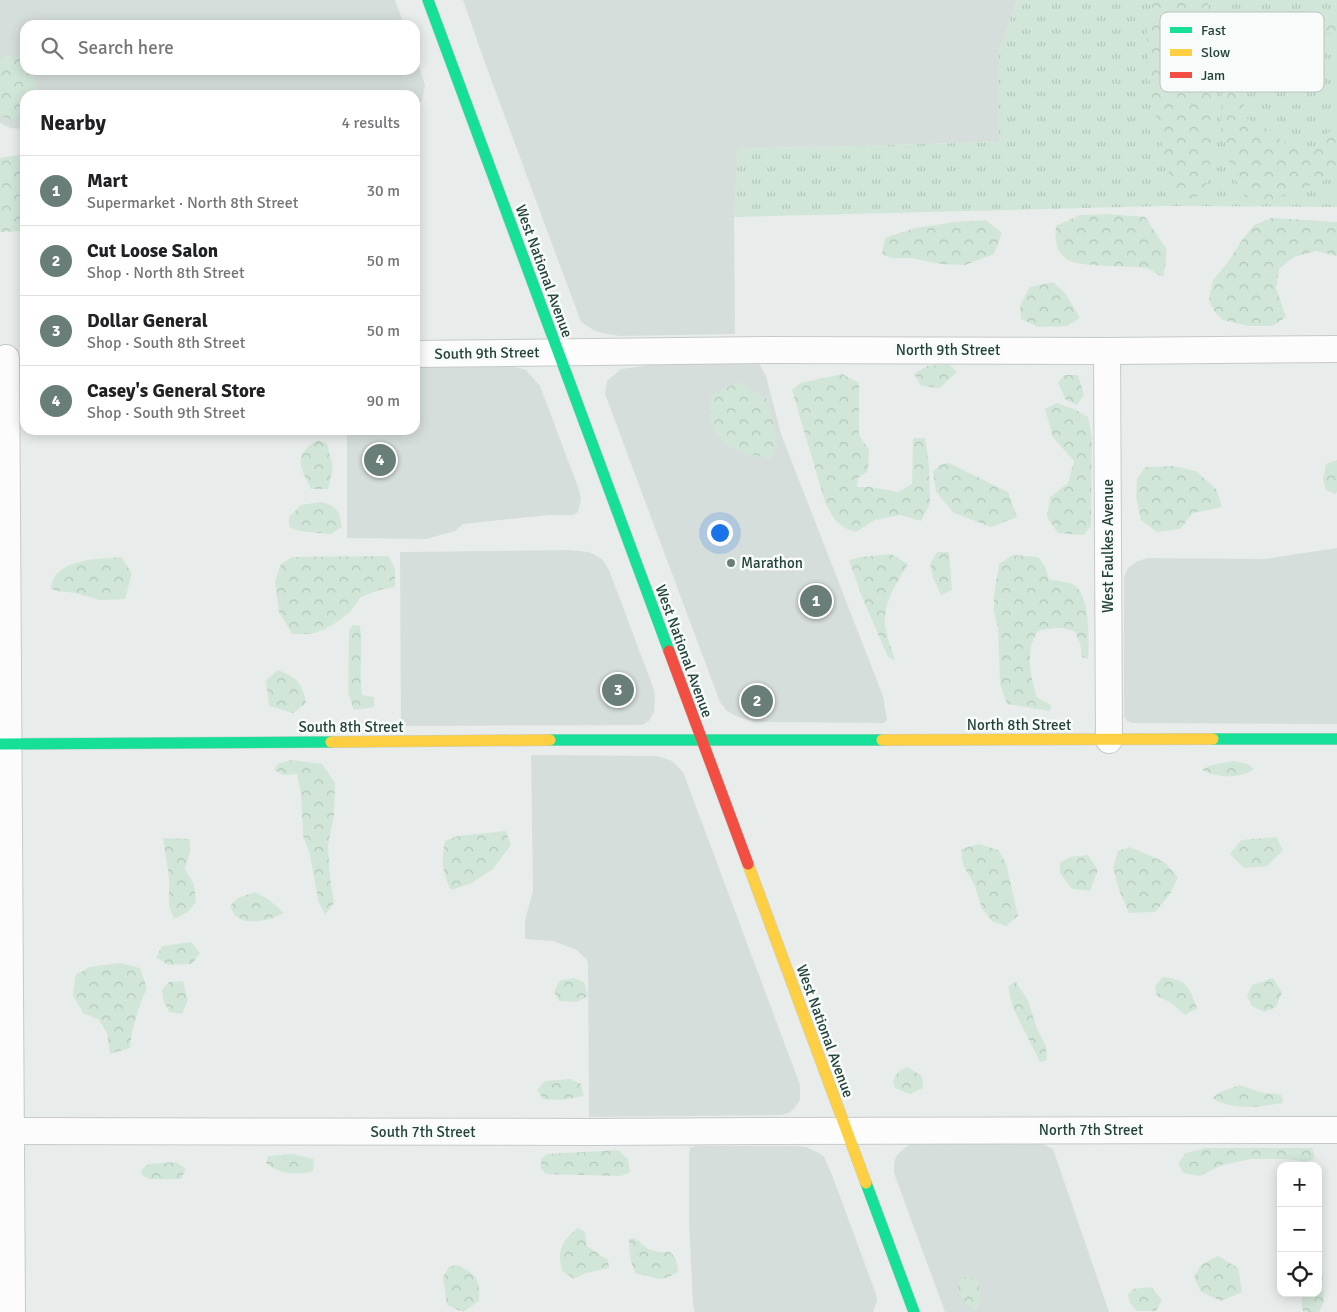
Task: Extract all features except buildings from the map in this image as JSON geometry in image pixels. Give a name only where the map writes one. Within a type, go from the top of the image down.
[{"type":"main road","name":"West National Avenue","points":[[428,0],[914,1312]]},
{"type":"main road","name":"North 8th Street","points":[[701,740],[1337,740]]},
{"type":"main road","name":"South 8th Street","points":[[5,744],[701,740]]},
{"type":"street","name":"North 9th Street","points":[[558,353],[771,350],[1107,351],[1337,349]]},
{"type":"street","name":"West Faulkes Avenue","points":[[1107,351],[1109,740]]},
{"type":"street","name":"South 9th Street","points":[[420,354],[558,353]]},
{"type":"street","points":[[10,358],[5,744],[6,1131],[12,1312]]},
{"type":"street","name":"North 7th Street","points":[[846,1131],[1337,1130]]},
{"type":"street","name":"South 7th Street","points":[[6,1131],[846,1131]]},
{"type":"shaded area","points":[[0,0],[395,0],[402,20],[20,20],[20,75],[420,75],[420,69],[425,85],[420,103],[420,90],[20,90],[20,129],[10,128],[0,123]]},
{"type":"shaded area","points":[[463,0],[1017,0],[999,51],[999,142],[738,149],[734,217],[735,334],[620,336],[595,331],[581,322]]},
{"type":"shaded area","points":[[665,363],[756,363],[760,365],[766,376],[781,434],[883,696],[887,720],[884,723],[755,722],[727,711],[720,702],[605,394],[607,381],[621,369]]},
{"type":"shaded area","points":[[508,365],[526,370],[540,386],[579,490],[581,499],[578,512],[574,515],[549,515],[463,524],[455,531],[426,539],[347,538],[347,435],[420,435],[420,366]]},
{"type":"shaded area","points":[[1337,548],[1337,724],[1133,723],[1127,721],[1124,717],[1124,577],[1128,568],[1136,562],[1147,558],[1265,559]]},
{"type":"shaded area","points":[[569,550],[588,552],[595,555],[602,559],[609,570],[654,690],[654,712],[649,721],[642,725],[401,726],[400,552]]},
{"type":"shaded area","points":[[531,755],[658,756],[672,761],[683,772],[800,1085],[800,1100],[789,1113],[781,1115],[589,1117],[587,960],[577,950],[553,941],[525,939],[525,920],[533,891]]},
{"type":"shaded area","points":[[913,1144],[1043,1144],[1053,1149],[1109,1312],[945,1312],[894,1173],[894,1162],[897,1155],[907,1146]]},
{"type":"shaded area","points":[[695,1146],[795,1146],[806,1147],[824,1157],[876,1294],[877,1301],[873,1312],[695,1312],[693,1306],[689,1220],[689,1155],[690,1148]]},
{"type":"green space","points":[[1017,0],[1337,0],[1337,207],[1165,206],[734,217],[738,149],[999,142],[999,51]]},
{"type":"green space","points":[[1153,0],[1206,0],[1208,3],[1209,12],[1160,12],[1160,92],[1211,92],[1211,154],[1208,181],[1194,200],[1173,190],[1157,121],[1148,68],[1148,19]]},
{"type":"green space","points":[[1324,15],[1337,15],[1337,34],[1324,33]]},
{"type":"green space","points":[[5,55],[20,57],[20,75],[34,75],[39,90],[20,90],[20,118],[7,120],[0,114],[0,60]]},
{"type":"green space","points":[[1222,92],[1242,92],[1246,118],[1270,131],[1290,148],[1310,152],[1326,137],[1337,120],[1337,176],[1268,201],[1245,197],[1232,173],[1221,127]]},
{"type":"green space","points":[[20,155],[20,231],[0,232],[0,158]]},
{"type":"green space","points":[[1107,214],[1145,217],[1166,248],[1163,277],[1149,269],[1081,264],[1071,261],[1062,255],[1056,243],[1056,226],[1080,215]]},
{"type":"green space","points":[[1272,218],[1337,222],[1337,256],[1316,251],[1294,257],[1279,269],[1276,288],[1286,317],[1272,326],[1249,326],[1223,320],[1214,311],[1209,300],[1213,280],[1254,225]]},
{"type":"green space","points":[[986,220],[1002,233],[994,254],[965,265],[940,264],[911,258],[891,258],[882,254],[885,238],[915,228]]},
{"type":"green space","points":[[1053,282],[1065,293],[1080,318],[1067,326],[1038,327],[1021,319],[1020,305],[1030,287]]},
{"type":"green space","points":[[949,364],[957,372],[940,388],[921,386],[914,374],[927,366]]},
{"type":"green space","points":[[842,374],[859,383],[859,435],[869,450],[868,471],[858,478],[857,487],[870,487],[898,492],[912,484],[913,438],[925,438],[929,466],[930,503],[921,521],[900,515],[875,520],[856,532],[849,530],[836,521],[825,502],[792,390],[800,383]]},
{"type":"green space","points":[[1064,375],[1078,375],[1084,395],[1077,405],[1066,400],[1058,383]]},
{"type":"green space","points":[[739,382],[766,398],[777,446],[772,459],[744,453],[724,442],[716,434],[710,411],[711,395]]},
{"type":"green space","points":[[1057,403],[1074,409],[1088,417],[1092,438],[1091,526],[1084,535],[1058,533],[1047,517],[1050,497],[1068,483],[1074,461],[1053,437],[1045,409]]},
{"type":"green space","points":[[318,440],[327,444],[333,467],[328,489],[311,489],[302,468],[301,456],[304,451]]},
{"type":"green space","points":[[1337,460],[1337,492],[1335,494],[1326,490],[1323,480],[1326,464]]},
{"type":"green space","points":[[949,463],[1008,492],[1017,517],[991,527],[954,513],[936,492],[933,472],[939,465]]},
{"type":"green space","points":[[1173,466],[1196,471],[1217,490],[1222,507],[1193,513],[1180,529],[1157,532],[1141,520],[1136,496],[1137,479],[1145,467]]},
{"type":"green space","points":[[321,502],[337,510],[342,527],[331,534],[299,531],[289,527],[289,517],[301,505]]},
{"type":"green space","points":[[937,552],[949,552],[952,590],[941,595],[933,578],[930,564]]},
{"type":"green space","points":[[891,554],[908,564],[890,598],[885,616],[887,634],[895,661],[888,657],[862,597],[849,560]]},
{"type":"green space","points":[[1013,555],[1038,557],[1045,566],[1049,579],[1072,584],[1083,596],[1086,606],[1088,617],[1088,659],[1082,657],[1080,643],[1075,632],[1066,629],[1057,628],[1038,631],[1031,646],[1032,681],[1037,697],[1051,705],[1050,711],[1007,704],[1000,684],[998,628],[994,611],[994,594],[999,564]]},
{"type":"green space","points":[[388,556],[395,568],[395,587],[379,590],[361,597],[350,612],[323,630],[311,634],[292,634],[279,612],[275,581],[281,564],[293,557]]},
{"type":"green space","points":[[121,557],[132,573],[125,599],[100,600],[51,589],[53,579],[68,566],[89,560]]},
{"type":"green space","points":[[353,625],[360,626],[362,695],[374,697],[374,707],[354,710],[348,693],[349,631]]},
{"type":"green space","points":[[278,670],[295,679],[303,691],[306,703],[293,713],[269,706],[266,680]]},
{"type":"green space","points":[[291,760],[322,764],[335,783],[334,815],[328,845],[334,903],[325,915],[318,900],[310,855],[303,836],[301,793],[297,774],[284,775],[274,770],[278,764]]},
{"type":"green space","points":[[1233,761],[1248,764],[1254,769],[1235,776],[1214,775],[1202,770],[1211,765]]},
{"type":"green space","points":[[506,831],[511,845],[493,869],[472,883],[451,890],[443,866],[445,841],[458,836]]},
{"type":"green space","points":[[1276,837],[1283,850],[1267,866],[1244,868],[1230,854],[1241,840]]},
{"type":"green space","points":[[163,838],[190,839],[190,852],[185,869],[194,884],[196,902],[188,912],[174,919],[169,906],[169,877]]},
{"type":"green space","points":[[979,844],[998,850],[1006,863],[1018,916],[1006,926],[992,921],[982,909],[975,886],[963,865],[961,849]]},
{"type":"green space","points":[[1130,847],[1164,862],[1178,877],[1170,894],[1155,912],[1129,913],[1119,890],[1113,868],[1118,851]]},
{"type":"green space","points":[[1088,855],[1098,870],[1090,891],[1072,889],[1060,873],[1060,863],[1070,857]]},
{"type":"green space","points":[[255,892],[268,899],[284,913],[273,918],[254,922],[237,917],[230,906],[238,898]]},
{"type":"green space","points":[[191,942],[200,953],[192,964],[169,965],[156,958],[162,946]]},
{"type":"green space","points":[[120,963],[140,968],[147,988],[136,1018],[130,1048],[110,1054],[107,1033],[99,1020],[83,1013],[73,995],[75,976],[89,967]]},
{"type":"green space","points":[[1163,977],[1177,980],[1186,985],[1192,994],[1197,1008],[1185,1015],[1171,1003],[1157,996],[1155,986]]},
{"type":"green space","points":[[574,978],[584,982],[588,996],[577,1002],[559,1001],[554,992],[559,981]]},
{"type":"green space","points":[[1273,978],[1282,992],[1276,1007],[1264,1012],[1252,1006],[1247,996],[1252,985]]},
{"type":"green space","points":[[183,981],[188,1000],[182,1014],[169,1012],[163,1000],[162,990],[169,982]]},
{"type":"green space","points":[[1015,981],[1028,1000],[1037,1029],[1046,1046],[1047,1060],[1040,1062],[1013,1008],[1008,987]]},
{"type":"green space","points":[[907,1067],[922,1076],[923,1088],[910,1094],[895,1088],[893,1081],[898,1072]]},
{"type":"green space","points":[[570,1079],[581,1084],[584,1096],[562,1100],[543,1099],[537,1090],[545,1081]]},
{"type":"green space","points":[[1240,1085],[1260,1092],[1282,1095],[1283,1103],[1247,1107],[1229,1105],[1212,1098],[1220,1092]]},
{"type":"green space","points":[[1205,1148],[1312,1148],[1315,1158],[1306,1162],[1287,1159],[1251,1159],[1222,1165],[1200,1176],[1183,1173],[1178,1163],[1186,1153]]},
{"type":"green space","points":[[618,1150],[628,1159],[630,1172],[621,1176],[546,1174],[541,1169],[541,1159],[547,1154]]},
{"type":"green space","points":[[292,1154],[314,1159],[313,1171],[301,1173],[282,1172],[266,1163],[268,1156]]},
{"type":"green space","points":[[176,1162],[186,1169],[181,1179],[149,1179],[142,1175],[141,1170],[149,1164]]},
{"type":"green space","points":[[578,1228],[585,1232],[587,1246],[608,1260],[609,1268],[583,1274],[574,1279],[562,1271],[560,1252],[564,1242]]},
{"type":"green space","points":[[634,1238],[649,1249],[659,1252],[670,1252],[676,1259],[678,1272],[660,1279],[636,1274],[629,1248],[629,1239]]},
{"type":"green space","points":[[1218,1256],[1238,1268],[1242,1292],[1221,1301],[1201,1292],[1194,1277],[1201,1265]]},
{"type":"green space","points":[[1322,1264],[1324,1302],[1319,1312],[1304,1312],[1302,1309],[1302,1297],[1322,1297]]},
{"type":"green space","points":[[456,1265],[473,1274],[479,1287],[479,1301],[463,1312],[447,1305],[443,1277],[449,1267]]},
{"type":"green space","points":[[964,1277],[977,1279],[981,1297],[978,1310],[969,1306],[959,1292],[957,1283]]},
{"type":"green space","points":[[1151,1287],[1162,1300],[1156,1311],[1137,1311],[1130,1303],[1128,1295],[1133,1289]]},
{"type":"traffic: fast","points":[[428,0],[669,651]]},
{"type":"traffic: fast","points":[[1213,739],[1337,739]]},
{"type":"traffic: fast","points":[[550,740],[882,740]]},
{"type":"traffic: fast","points":[[0,744],[331,742]]},
{"type":"traffic: fast","points":[[866,1183],[914,1312]]},
{"type":"traffic: slow","points":[[882,740],[1213,739]]},
{"type":"traffic: slow","points":[[331,742],[550,740]]},
{"type":"traffic: slow","points":[[748,864],[866,1183]]},
{"type":"traffic: jam","points":[[669,651],[748,864]]},
{"type":"place","name":"Casey's General Store","points":[[380,460]]},
{"type":"place","name":"Marathon","points":[[731,563]]},
{"type":"place","name":"Mart","points":[[816,601]]},
{"type":"place","name":"Dollar General","points":[[618,690]]},
{"type":"place","name":"Cut Loose Salon","points":[[757,701]]}]
